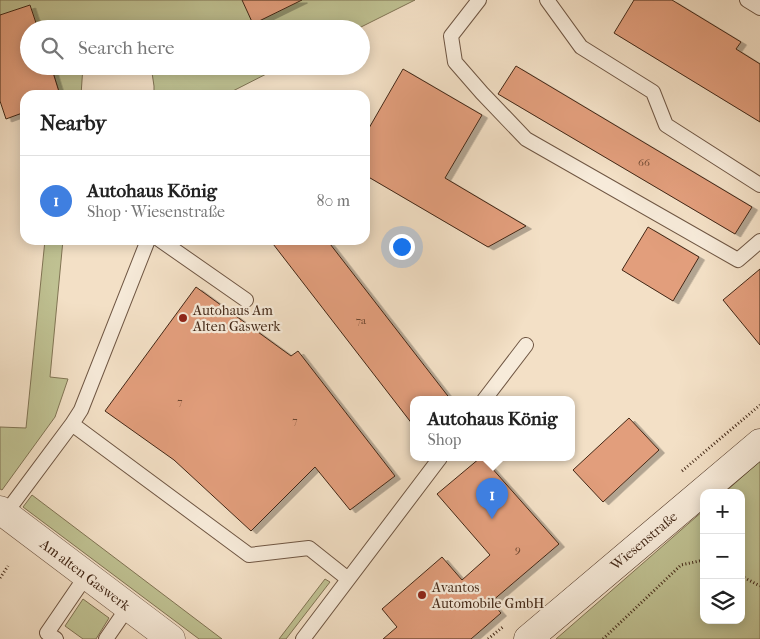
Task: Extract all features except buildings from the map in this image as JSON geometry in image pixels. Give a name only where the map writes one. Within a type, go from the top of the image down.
[{"type":"street","name":"Wiesenstraße","points":[[528,639],[748,463],[760,443]]},
{"type":"street","name":"Am alten Gaswerk","points":[[3,512],[171,639]]},
{"type":"lane","points":[[479,0],[451,36],[455,62],[526,139],[738,260],[760,241]]},
{"type":"lane","points":[[547,0],[582,47],[652,92],[666,125],[760,184]]},
{"type":"lane","points":[[747,0],[760,8]]},
{"type":"lane","points":[[3,512],[81,410],[146,245]]},
{"type":"lane","points":[[167,245],[246,300]]},
{"type":"lane","points":[[487,396],[526,345]]},
{"type":"lane","points":[[72,424],[249,555],[309,548],[348,579]]},
{"type":"lane","points":[[303,639],[438,461]]},
{"type":"lane","points":[[56,639],[47,633],[86,576]]},
{"type":"lane","points":[[106,639],[128,607]]},
{"type":"path","points":[[603,639],[681,565],[700,561]]},
{"type":"path","points":[[0,578],[8,566]]},
{"type":"path","points":[[745,578],[760,586]]},
{"type":"green space","points":[[0,0],[415,0],[370,22],[370,20],[20,20],[20,22],[0,15]]},
{"type":"green space","points":[[54,75],[82,75],[81,90],[58,90]]},
{"type":"green space","points":[[152,75],[264,75],[235,90],[154,90]]},
{"type":"green space","points":[[44,245],[63,245],[50,377],[68,379],[55,417],[2,490],[0,489],[0,427],[26,428]]},
{"type":"green space","points":[[760,461],[760,639],[556,639],[700,513],[700,624],[745,624],[745,489],[728,489]]},
{"type":"green space","points":[[32,495],[222,639],[199,639],[23,507]]},
{"type":"green space","points":[[325,579],[330,582],[286,639],[279,639]]},
{"type":"green space","points":[[83,599],[109,618],[96,639],[83,639],[65,626]]},
{"type":"place","name":"Autohaus Am Alten Gaswerk","points":[[183,318]]},
{"type":"place","name":"Autohaus König","points":[[492,519]]},
{"type":"place","name":"Avantos Automobile GmbH","points":[[422,595]]}]
